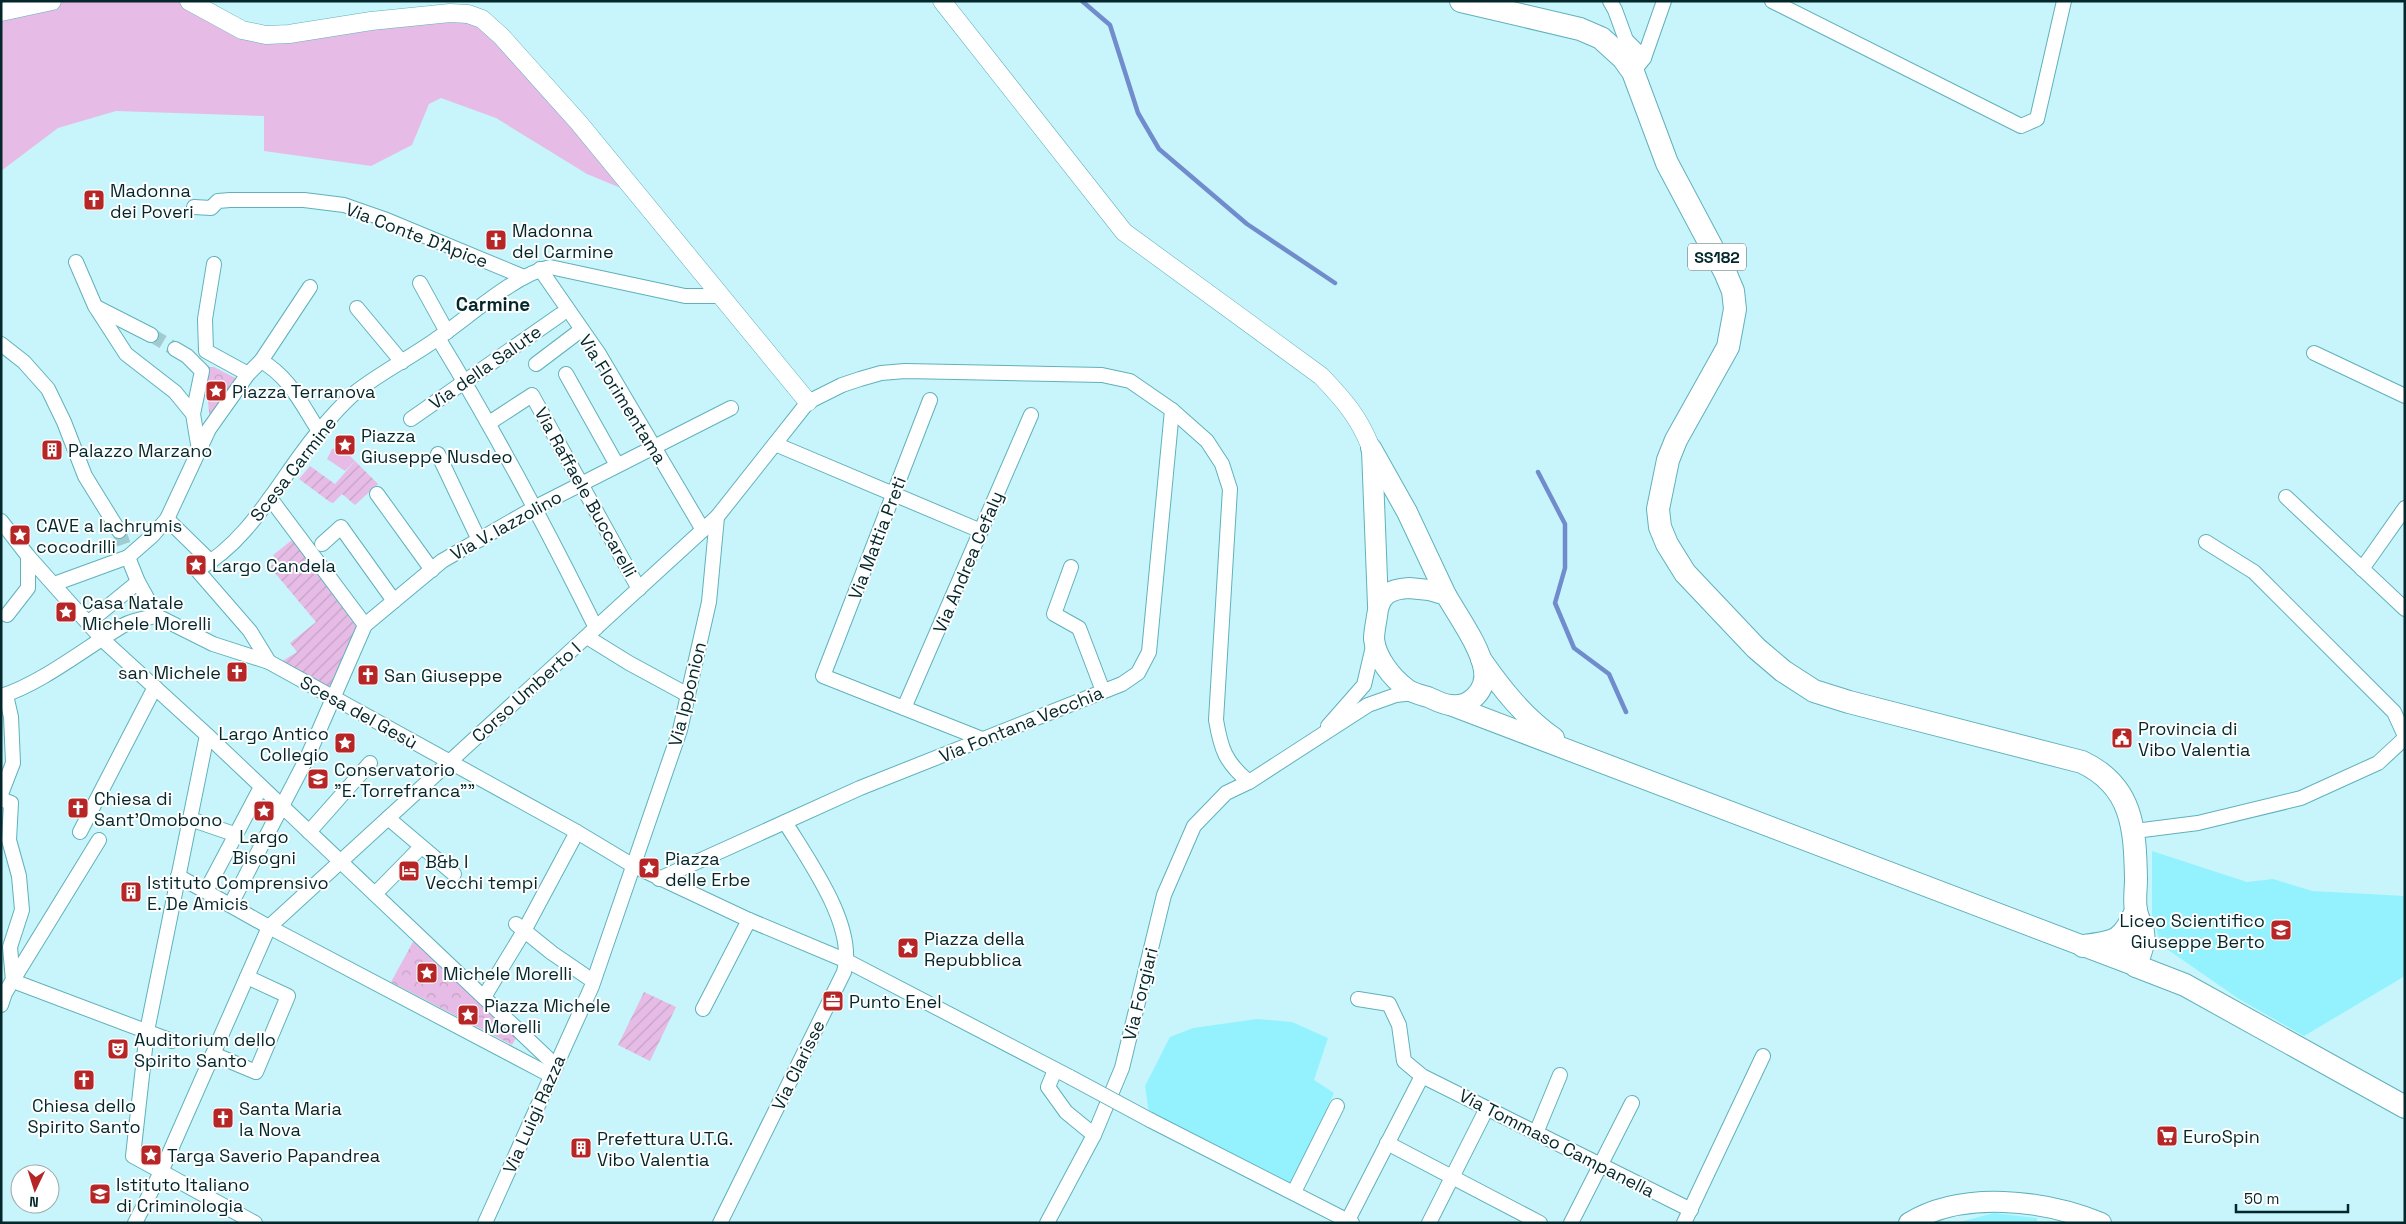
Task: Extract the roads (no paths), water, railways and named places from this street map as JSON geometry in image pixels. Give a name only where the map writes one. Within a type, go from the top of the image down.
[{"type":"main road","name":"SS182","points":[[1461,1],[1580,29],[1601,38],[1623,58],[1639,65],[1667,163],[1725,272],[1733,291],[1735,309],[1728,347],[1676,440],[1663,480],[1658,509],[1660,527],[1676,558],[1696,586],[1756,648],[1783,671],[1814,691],[1848,702],[2082,762],[2096,769],[2109,778],[2120,793],[2135,831]]},
{"type":"main road","points":[[1372,448],[1407,512],[1446,595],[1481,658],[1511,700],[1534,724],[1578,755]]},
{"type":"main road","points":[[1372,448],[1378,605],[1374,639],[1380,656],[1388,669],[1408,690],[2181,984],[2405,1107]]},
{"type":"main road","points":[[1378,605],[1386,594],[1399,589],[1429,590],[1446,595]]},
{"type":"main road","points":[[1450,705],[1470,701],[1477,696],[1484,672],[1481,658]]},
{"type":"main road","points":[[2135,831],[2136,923],[2129,955],[2136,966]]},
{"type":"main road","points":[[2083,946],[2112,942],[2136,923]]},
{"type":"main road","points":[[2136,923],[2159,959],[2181,984]]},
{"type":"main road","points":[[1909,1223],[1948,1206],[1994,1202],[2034,1205],[2101,1223]]},
{"type":"street","points":[[1,12],[52,1]]},
{"type":"street","points":[[189,1],[242,30],[266,35],[289,34],[371,21],[450,13],[468,14],[482,19],[501,36],[579,123],[808,402],[842,385],[881,373],[905,371],[1044,372],[1102,375],[1130,381],[1172,410],[1207,441],[1222,464],[1230,489],[1216,720],[1221,750],[1238,772],[1249,782]]},
{"type":"street","points":[[942,1],[1124,232],[1321,376],[1348,404],[1362,425],[1372,448]]},
{"type":"street","points":[[1610,1],[1626,40],[1639,65]]},
{"type":"street","points":[[1639,65],[1664,1]]},
{"type":"street","points":[[1772,1],[2021,126],[2036,119],[2064,1]]},
{"type":"street","name":"Via Conte D'Apice","points":[[194,207],[211,208],[218,201],[304,200],[344,205],[384,219],[524,277]]},
{"type":"street","points":[[76,262],[95,306],[126,354],[175,392],[193,414]]},
{"type":"street","points":[[214,264],[205,319],[206,351],[248,374]]},
{"type":"street","points":[[540,269],[550,267],[685,296],[721,296]]},
{"type":"street","name":"Scesa Carmine","points":[[269,662],[250,631],[197,570],[211,562],[252,522],[319,431],[356,392],[443,335],[524,277],[540,269]]},
{"type":"street","name":"Via Florimentama","points":[[540,269],[599,354],[703,530]]},
{"type":"street","points":[[420,283],[465,382],[536,507],[592,632],[629,663],[688,695]]},
{"type":"street","points":[[54,584],[128,557],[152,536],[167,519],[209,429],[248,374],[261,361],[310,287]]},
{"type":"street","points":[[95,306],[151,335]]},
{"type":"street","points":[[357,308],[402,362]]},
{"type":"street","name":"Via della Salute","points":[[411,419],[560,315]]},
{"type":"street","points":[[536,364],[581,330]]},
{"type":"street","points":[[1,344],[24,362],[48,389],[64,422],[85,476],[119,531]]},
{"type":"street","points":[[175,349],[187,356],[202,371],[193,414],[199,450]]},
{"type":"street","points":[[2314,352],[2405,396]]},
{"type":"street","points":[[261,361],[276,369],[286,381],[319,431]]},
{"type":"street","points":[[566,374],[617,465]]},
{"type":"street","name":"Via Raffaele Buccarelli","points":[[489,423],[532,396],[639,589]]},
{"type":"street","name":"Via Mattia Preti","points":[[904,708],[823,676],[930,400]]},
{"type":"street","name":"Corso Umberto I","points":[[135,1223],[161,1172],[269,927],[449,760],[718,517],[808,402]]},
{"type":"street","name":"Via V. Iazzolino","points":[[231,904],[282,806],[334,699],[365,625],[442,561],[536,507],[731,408]]},
{"type":"street","name":"Via Fontana Vecchia","points":[[659,878],[860,788],[1122,684],[1138,673],[1149,652],[1172,410]]},
{"type":"street","name":"Via Andrea Cefaly","points":[[904,708],[1031,415]]},
{"type":"street","points":[[775,444],[981,531]]},
{"type":"street","points":[[438,454],[479,540]]},
{"type":"street","points":[[377,494],[432,570]]},
{"type":"street","points":[[2286,497],[2405,610]]},
{"type":"street","points":[[270,498],[365,625]]},
{"type":"street","points":[[2362,569],[2405,508]]},
{"type":"street","name":"Via Ipponion","points":[[632,865],[680,730],[709,602],[718,517]]},
{"type":"street","points":[[167,519],[211,562]]},
{"type":"street","points":[[1,521],[28,556],[89,622],[103,640],[207,735],[484,997],[553,1070]]},
{"type":"street","points":[[322,544],[341,527],[394,601]]},
{"type":"street","points":[[2135,831],[2198,823],[2301,798],[2378,763],[2405,737],[2394,712],[2254,572],[2206,542]]},
{"type":"street","points":[[7,615],[28,588],[28,556]]},
{"type":"street","points":[[13,981],[10,947],[22,910],[19,876],[9,840],[4,798],[13,764],[11,717],[3,696],[103,640],[125,624],[157,616],[138,582],[128,557]]},
{"type":"street","points":[[1071,567],[1054,614],[1078,628],[1103,691]]},
{"type":"street","points":[[89,622],[138,582]]},
{"type":"street","name":"Scesa del Gesù","points":[[157,616],[213,644],[269,662],[449,760],[632,865],[749,920],[847,961],[1150,1120],[1350,1222]]},
{"type":"street","points":[[1315,740],[1364,686],[1374,639]]},
{"type":"street","points":[[80,832],[155,687]]},
{"type":"street","name":"Via Forgiari","points":[[1047,1223],[1094,1135],[1122,1068],[1164,895],[1194,826],[1226,793],[1249,782],[1368,706],[1396,696],[1414,693]]},
{"type":"street","points":[[904,708],[982,739]]},
{"type":"street","points":[[207,735],[146,1031],[132,1156],[255,1223]]},
{"type":"street","points":[[309,832],[370,763]]},
{"type":"street","points":[[206,891],[234,834],[261,787]]},
{"type":"street","points":[[388,818],[454,874]]},
{"type":"street","points":[[190,819],[234,834]]},
{"type":"street","points":[[785,822],[822,884],[843,929],[847,961]]},
{"type":"street","points":[[484,997],[520,928],[577,832]]},
{"type":"street","points":[[1,1005],[5,992],[99,840]]},
{"type":"street","points":[[375,894],[421,847]]},
{"type":"street","name":"Via Luigi Razza","points":[[486,1223],[594,981],[632,865]]},
{"type":"street","points":[[178,876],[269,927],[553,1070]]},
{"type":"street","points":[[703,1009],[749,920]]},
{"type":"street","points":[[520,928],[594,981]]},
{"type":"street","name":"Via Clarisse","points":[[720,1223],[844,972],[847,961]]},
{"type":"street","points":[[213,1054],[256,1072],[288,996],[247,977]]},
{"type":"street","points":[[13,981],[172,1041]]},
{"type":"street","name":"Via Tommaso Campanella","points":[[1358,999],[1389,1004],[1399,1025],[1404,1061],[1422,1076],[1600,1165],[1688,1216]]},
{"type":"street","points":[[1688,1216],[1763,1056]]},
{"type":"street","points":[[1055,1070],[1048,1087],[1066,1112],[1094,1135]]},
{"type":"street","points":[[1536,1133],[1560,1074]]},
{"type":"street","points":[[1350,1222],[1422,1076]]},
{"type":"street","points":[[1571,1223],[1632,1103]]},
{"type":"street","points":[[1294,1192],[1338,1106]]},
{"type":"street","points":[[1429,1223],[1487,1108]]},
{"type":"street","points":[[1388,1143],[1540,1223]]},
{"type":"waterway","points":[[1082,1],[1110,25],[1138,113],[1159,149],[1247,224],[1335,283]]},
{"type":"waterway","points":[[1538,472],[1565,524],[1565,568],[1555,603],[1574,648],[1609,674],[1626,712]]},
{"type":"tunnel","points":[[151,335],[175,349]]},
{"type":"tunnel","points":[[119,531],[128,557]]},
{"type":"place","name":"Madonna dei Poveri","points":[[94,200]]},
{"type":"place","name":"Madonna del Carmine","points":[[496,240]]},
{"type":"place","name":"Piazza Terranova","points":[[216,391]]},
{"type":"place","name":"Piazza Giuseppe Nusdeo","points":[[345,445]]},
{"type":"place","name":"Palazzo Marzano","points":[[52,450]]},
{"type":"place","name":"CAVE a lachrymis cocodrilli","points":[[20,535]]},
{"type":"place","name":"Largo Candela","points":[[196,565]]},
{"type":"place","name":"Casa Natale Michele Morelli","points":[[66,612]]},
{"type":"place","name":"san Michele","points":[[237,672]]},
{"type":"place","name":"San Giuseppe","points":[[368,675]]},
{"type":"place","name":"Provincia di Vibo Valentia","points":[[2122,738]]},
{"type":"place","name":"Largo Antico Collegio","points":[[345,743]]},
{"type":"place","name":"Conservatorio \"E. Torrefranca\"\"","points":[[318,779]]},
{"type":"place","name":"Chiesa di Sant'Omobono","points":[[78,808]]},
{"type":"place","name":"Largo Bisogni","points":[[264,811]]},
{"type":"place","name":"Piazza delle Erbe","points":[[649,868]]},
{"type":"place","name":"B&b I Vecchi tempi","points":[[409,871]]},
{"type":"place","name":"Istituto Comprensivo E. De Amicis","points":[[131,892]]},
{"type":"place","name":"Liceo Scientifico Giuseppe Berto","points":[[2281,930]]},
{"type":"place","name":"Piazza della Repubblica","points":[[908,948]]},
{"type":"place","name":"Michele Morelli","points":[[427,973]]},
{"type":"place","name":"Punto Enel","points":[[833,1001]]},
{"type":"place","name":"Piazza Michele Morelli","points":[[468,1015]]},
{"type":"place","name":"Auditorium dello Spirito Santo","points":[[118,1049]]},
{"type":"place","name":"Chiesa dello Spirito Santo","points":[[84,1080]]},
{"type":"place","name":"Santa Maria la Nova","points":[[223,1118]]},
{"type":"place","name":"EuroSpin","points":[[2167,1136]]},
{"type":"place","name":"Prefettura U.T.G. Vibo Valentia","points":[[581,1148]]},
{"type":"place","name":"Targa Saverio Papandrea","points":[[151,1155]]},
{"type":"place","name":"Istituto Italiano di Criminologia","points":[[100,1194]]},
{"type":"district","name":"Carmine","points":[[493,304]]}]
